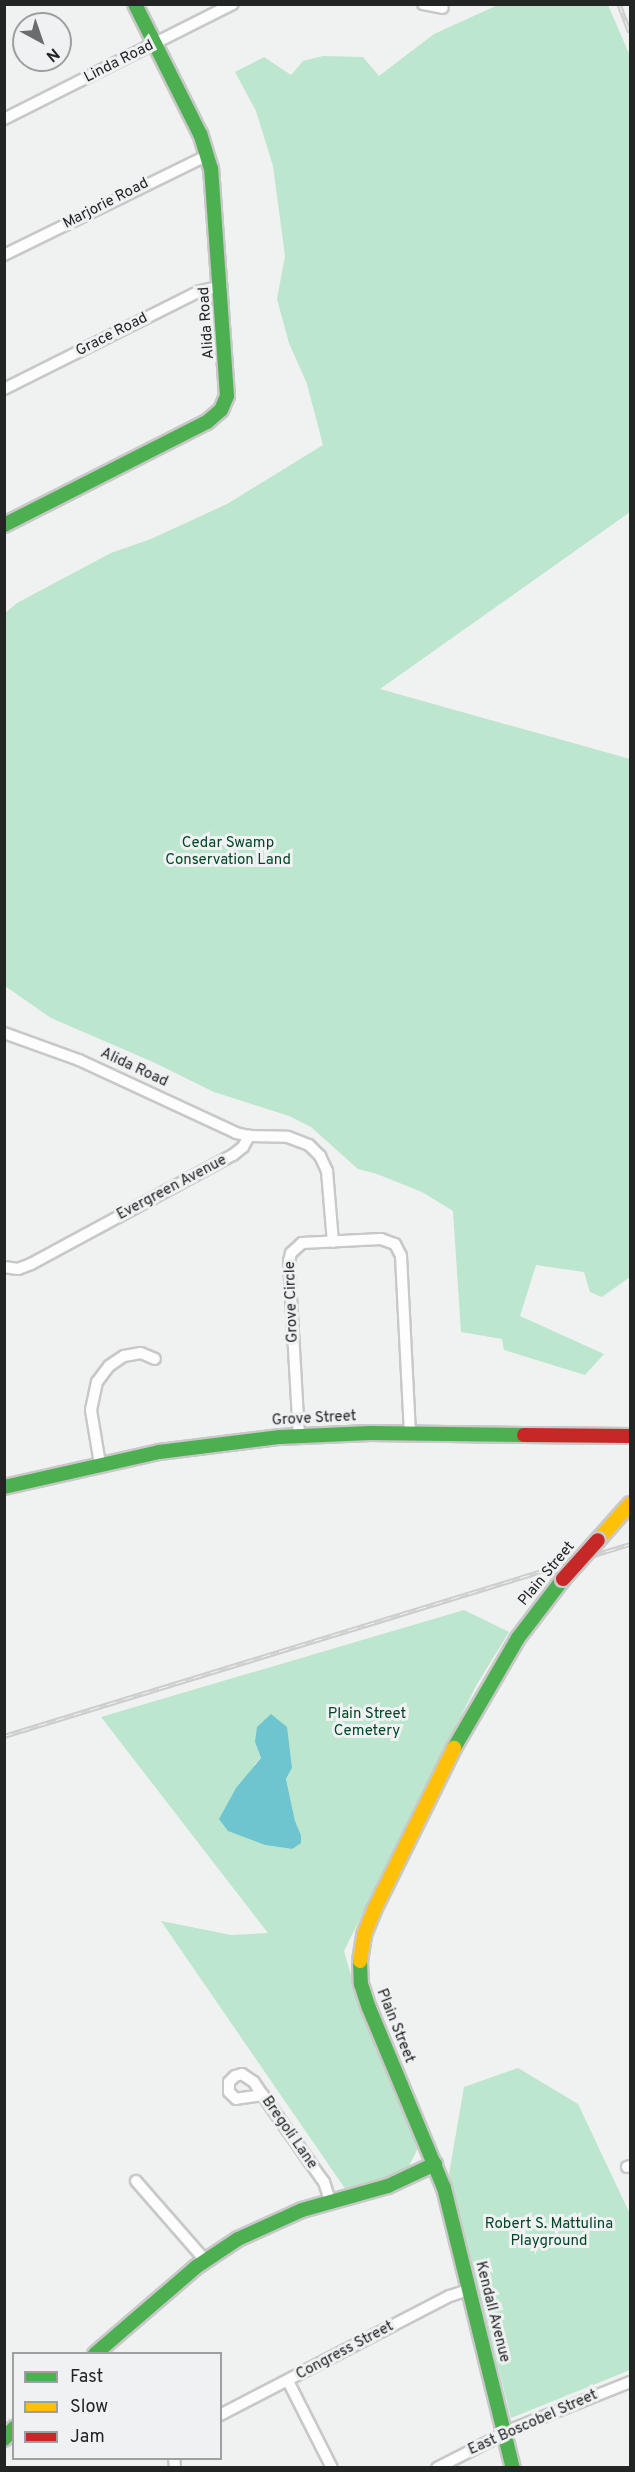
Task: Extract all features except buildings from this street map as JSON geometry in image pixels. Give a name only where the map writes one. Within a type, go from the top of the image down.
[{"type":"street","name":"Alida Road","points":[[5,523],[207,422],[218,414],[226,401],[228,386],[213,176],[208,155],[135,4]]},
{"type":"street","name":"Linda Road","points":[[4,119],[232,4]]},
{"type":"street","points":[[423,4],[443,9]]},
{"type":"street","name":"Marjorie Road","points":[[4,255],[208,155]]},
{"type":"street","name":"Grace Road","points":[[4,389],[200,291],[221,286]]},
{"type":"street","name":"Alida Road","points":[[4,1033],[68,1055],[230,1131],[249,1136]]},
{"type":"street","points":[[249,1136],[288,1137],[304,1142],[317,1152],[327,1171],[333,1242]]},
{"type":"street","name":"Evergreen Avenue","points":[[4,1267],[18,1269],[32,1264],[233,1155],[243,1147],[249,1136]]},
{"type":"street","name":"Grove Circle","points":[[298,1436],[289,1257],[298,1245],[385,1239],[393,1241],[400,1251],[410,1433]]},
{"type":"street","points":[[100,1464],[91,1410],[97,1383],[108,1366],[124,1356],[141,1353],[155,1359]]},
{"type":"street","name":"Grove Street","points":[[4,1487],[100,1464],[211,1444],[298,1436],[410,1433],[630,1436]]},
{"type":"street","name":"Plain Street","points":[[435,2164],[363,1990],[359,1963],[362,1940],[413,1828],[474,1712],[525,1627],[563,1579],[630,1504]]},
{"type":"street","name":"Bregoli Lane","points":[[263,2095],[241,2100],[233,2097],[229,2084],[238,2075],[250,2078],[263,2095],[324,2182],[330,2201]]},
{"type":"street","points":[[97,2352],[205,2260],[253,2231],[302,2210],[388,2186],[435,2164]]},
{"type":"street","name":"Kendall Avenue","points":[[435,2164],[450,2209],[513,2468]]},
{"type":"street","points":[[136,2181],[205,2260]]},
{"type":"street","name":"Congress Street","points":[[222,2414],[450,2296],[470,2289]]},
{"type":"street","points":[[288,2381],[333,2468]]},
{"type":"street","name":"East Boscobel Street","points":[[437,2468],[506,2433],[630,2382]]},
{"type":"green space","name":"Cedar Swamp Conservation Land","points":[[498,5],[608,5],[630,56],[630,512],[380,689],[630,759],[630,1277],[602,1297],[590,1292],[584,1272],[536,1265],[520,1316],[604,1354],[585,1375],[504,1350],[502,1339],[461,1332],[453,1211],[422,1192],[358,1169],[311,1127],[289,1116],[214,1092],[153,1062],[51,1018],[5,986],[5,613],[17,603],[111,553],[151,539],[227,504],[323,445],[307,384],[289,343],[277,299],[285,256],[273,166],[256,111],[235,72],[264,57],[291,75],[303,61],[323,56],[363,57],[379,76],[434,34]]},
{"type":"green space","name":"Plain Street Cemetery","points":[[464,1610],[509,1632],[476,1686],[344,1951],[360,2007],[415,2131],[417,2150],[409,2166],[396,2175],[346,2190],[161,1921],[231,1935],[268,1933],[101,1717]],"holes":[[[255,1742],[289,1749],[292,1768],[286,1779],[295,1821],[301,1835],[292,1849],[265,1845],[233,1831],[255,1764],[261,1758]]]},
{"type":"green space","name":"Robert S. Mattulina Playground","points":[[518,2068],[578,2104],[630,2214],[630,2370],[511,2418],[449,2174],[464,2087]]},
{"type":"water","points":[[271,1714],[287,1727],[292,1768],[286,1779],[295,1821],[301,1835],[301,1843],[292,1849],[265,1845],[228,1831],[219,1819],[236,1788],[261,1758],[255,1742],[257,1727]]},
{"type":"railway","points":[[619,4],[630,32]]},
{"type":"railway","points":[[4,1736],[630,1544]]},
{"type":"traffic: fast","points":[[4,525],[207,422],[221,410],[227,396],[211,169],[200,134],[135,4]]},
{"type":"traffic: fast","points":[[4,1487],[159,1452],[280,1437],[370,1433],[524,1435]]},
{"type":"traffic: fast","points":[[454,1748],[518,1638],[563,1579]]},
{"type":"traffic: fast","points":[[360,1961],[361,1984],[369,2008],[444,2188],[513,2468]]},
{"type":"traffic: fast","points":[[97,2352],[196,2267],[238,2239],[302,2210],[388,2186],[435,2164]]},
{"type":"traffic: fast","points":[[4,2439],[12,2430]]},
{"type":"traffic: slow","points":[[598,1540],[630,1504]]},
{"type":"traffic: slow","points":[[360,1961],[364,1935],[374,1910],[454,1748]]},
{"type":"traffic: jam","points":[[524,1435],[630,1436]]},
{"type":"traffic: jam","points":[[563,1579],[598,1540]]}]
